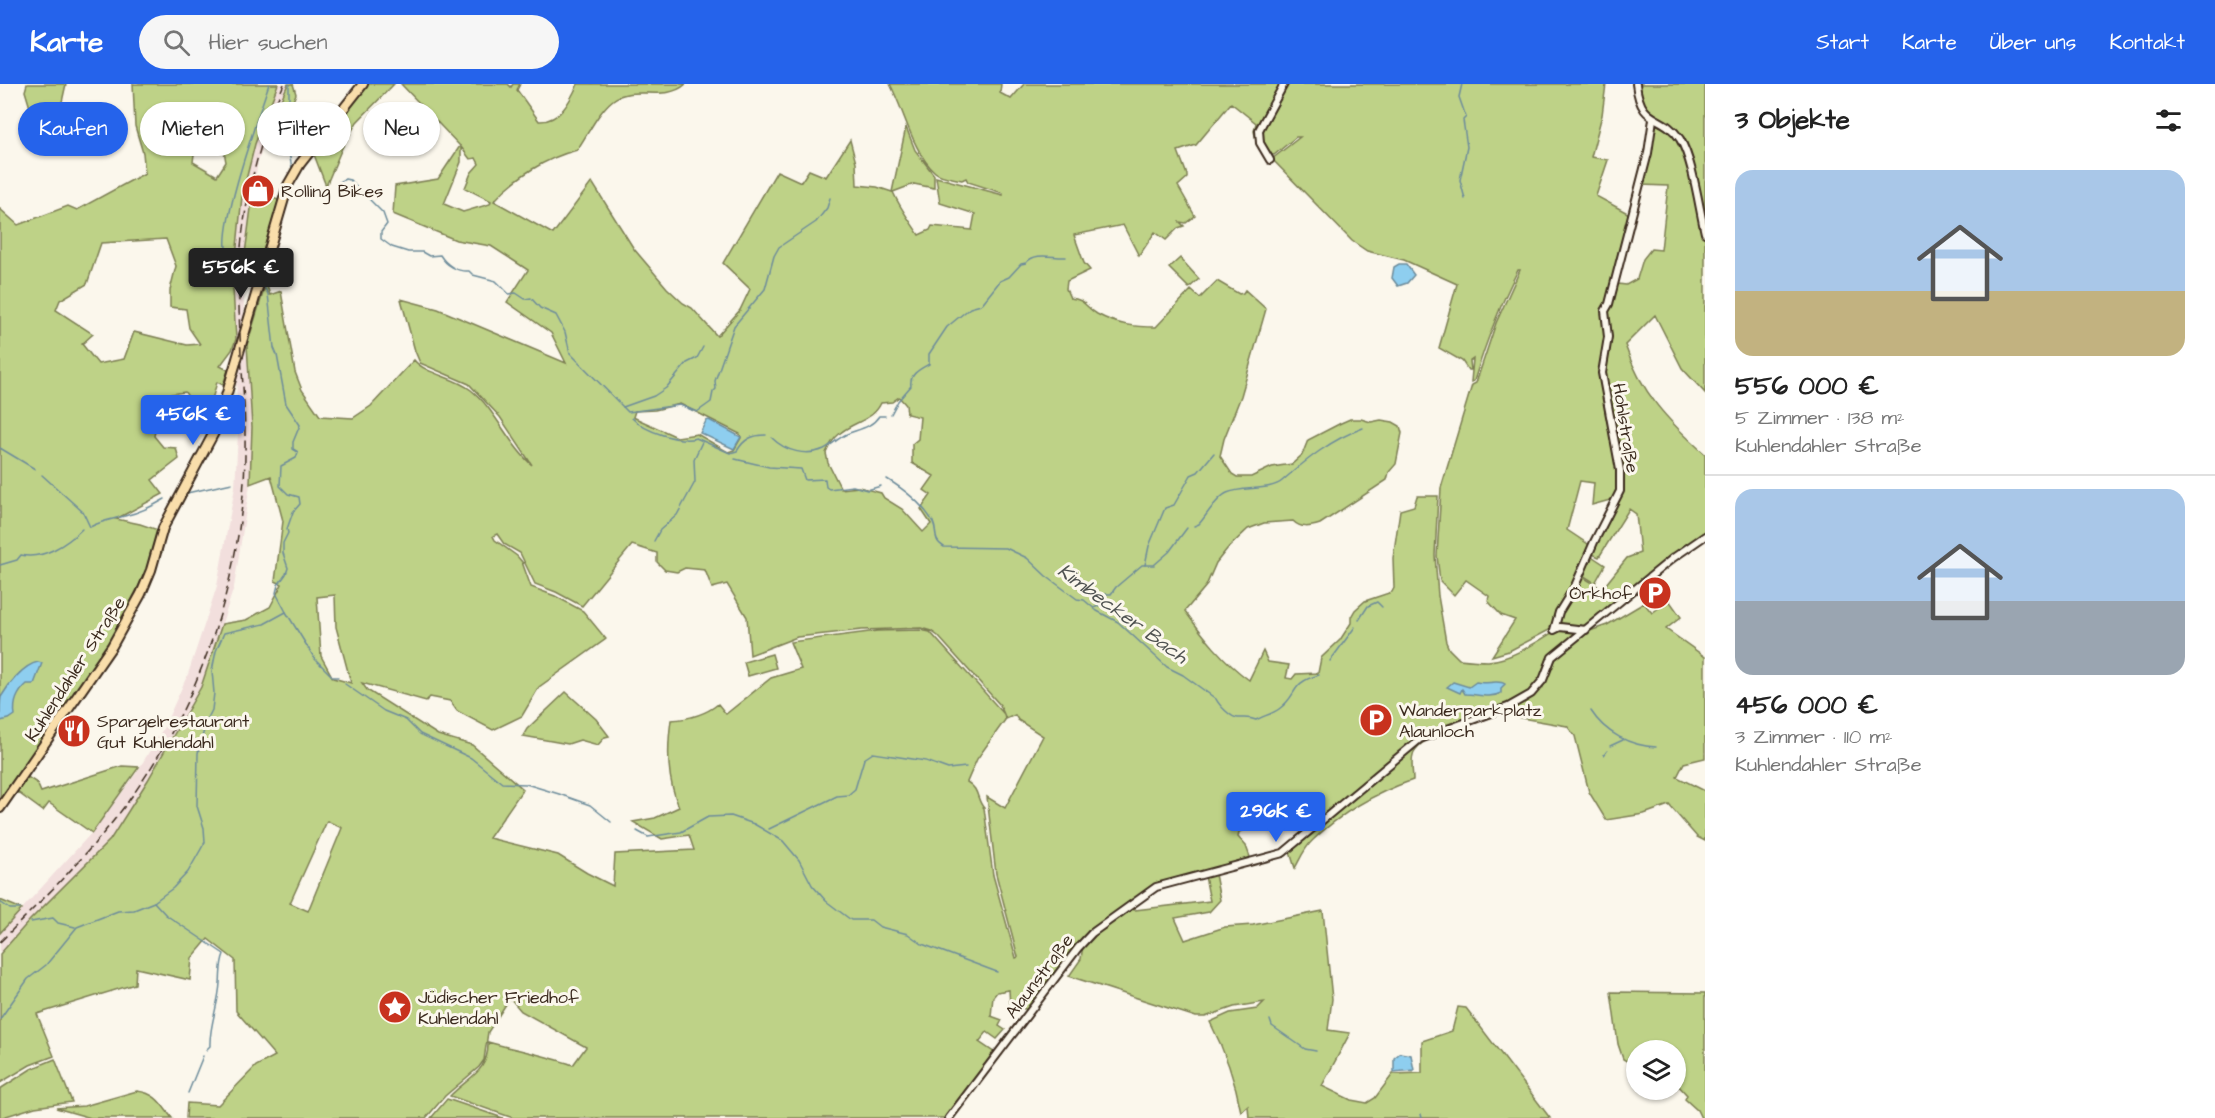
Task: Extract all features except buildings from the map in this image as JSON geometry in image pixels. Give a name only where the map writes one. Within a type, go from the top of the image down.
[{"type":"main road","name":"Kuhlendahler Straße","points":[[0,808],[128,621],[148,578],[163,528],[217,427],[291,179],[363,84]]},
{"type":"street","points":[[1270,160],[1260,143],[1259,130],[1284,84]]},
{"type":"street","points":[[1636,84],[1639,104],[1645,113],[1671,129],[1684,147],[1705,233]]},
{"type":"street","name":"Hohlstraße","points":[[1586,630],[1560,627],[1554,630],[1555,622],[1575,586],[1593,542],[1620,490],[1620,470],[1611,414],[1603,384],[1603,361],[1608,337],[1605,311],[1609,304],[1639,190],[1653,118]]},
{"type":"street","points":[[1586,630],[1672,558],[1705,536]]},
{"type":"street","name":"Alaunstraße","points":[[949,1118],[1078,948],[1092,933],[1156,887],[1283,853],[1420,739],[1508,707],[1531,694],[1543,680],[1552,657],[1586,630]]},
{"type":"shaded area","points":[[278,84],[288,84],[281,102],[271,102]]},
{"type":"shaded area","points":[[257,139],[257,156],[260,156],[243,269],[244,319],[252,427],[250,484],[234,587],[201,687],[148,780],[110,840],[30,920],[0,954],[0,933],[95,829],[137,772],[164,727],[188,674],[217,586],[235,487],[238,434],[233,288],[237,233],[242,196]]},
{"type":"green space","points":[[27,84],[66,84],[62,102],[28,102],[25,91]]},
{"type":"green space","points":[[133,84],[278,84],[271,102],[257,102],[257,139],[242,196],[233,288],[236,339],[232,350],[220,366],[228,370],[223,385],[217,382],[211,403],[191,402],[185,392],[171,394],[160,406],[154,436],[163,447],[176,448],[179,459],[152,480],[163,494],[116,519],[158,530],[162,552],[149,565],[112,640],[0,800],[0,209],[18,225],[68,206],[77,210],[145,173],[143,156],[194,156],[193,162],[217,176],[226,162],[225,156],[245,156],[245,102],[140,102],[140,143],[135,126]],"holes":[[[166,239],[176,266],[170,290],[170,307],[186,309],[189,328],[200,344],[187,345],[134,332],[124,359],[98,364],[82,344],[93,334],[56,310],[60,300],[87,284],[101,243]]]},
{"type":"green space","points":[[288,84],[293,84],[296,94],[292,102],[280,102]]},
{"type":"green space","points":[[366,84],[394,84],[376,102],[363,102],[363,116],[351,132],[351,103]]},
{"type":"green space","points":[[401,84],[508,84],[511,87],[513,84],[520,84],[517,90],[539,121],[553,118],[558,114],[568,103],[578,84],[686,84],[669,92],[621,95],[613,100],[598,117],[577,150],[554,158],[532,170],[511,184],[494,201],[553,234],[592,182],[634,249],[667,288],[692,308],[717,336],[740,310],[750,289],[723,263],[777,171],[801,182],[809,170],[826,177],[850,140],[856,163],[857,185],[877,187],[892,192],[906,127],[915,150],[934,175],[934,188],[914,184],[893,192],[919,235],[930,230],[932,226],[972,230],[975,214],[940,203],[936,177],[1003,195],[1003,193],[968,182],[966,178],[962,180],[951,178],[935,172],[927,164],[915,143],[890,84],[1001,84],[1000,93],[1011,99],[1024,84],[1282,84],[1260,124],[1256,140],[1254,131],[1256,123],[1231,103],[1196,145],[1178,151],[1187,178],[1178,186],[1195,216],[1186,223],[1180,222],[1184,226],[1178,228],[1166,240],[1155,232],[1139,256],[1123,225],[1074,235],[1084,263],[1090,270],[1067,281],[1066,289],[1070,298],[1082,302],[1097,314],[1112,321],[1133,326],[1156,327],[1191,290],[1200,298],[1217,281],[1239,294],[1245,290],[1266,309],[1241,396],[1224,439],[1220,456],[1232,474],[1237,477],[1251,477],[1272,467],[1292,464],[1302,455],[1308,440],[1350,419],[1371,422],[1381,420],[1400,426],[1402,433],[1396,464],[1389,472],[1387,480],[1320,524],[1306,527],[1293,521],[1264,523],[1248,529],[1216,563],[1206,586],[1185,611],[1214,648],[1249,680],[1263,651],[1268,662],[1289,665],[1286,678],[1292,679],[1296,674],[1318,673],[1321,658],[1340,640],[1351,623],[1355,610],[1365,601],[1392,592],[1394,588],[1393,558],[1400,510],[1414,506],[1417,496],[1438,496],[1435,555],[1438,596],[1446,642],[1449,649],[1459,659],[1497,660],[1534,644],[1558,629],[1559,617],[1580,575],[1602,589],[1627,558],[1640,553],[1636,514],[1629,509],[1599,557],[1590,553],[1616,502],[1610,500],[1592,505],[1594,483],[1580,481],[1567,530],[1591,546],[1574,586],[1557,614],[1553,628],[1509,651],[1492,656],[1515,620],[1501,615],[1488,601],[1489,596],[1466,580],[1454,595],[1440,581],[1437,556],[1441,488],[1472,385],[1476,383],[1496,323],[1520,270],[1505,297],[1474,381],[1471,382],[1473,359],[1470,361],[1471,370],[1468,370],[1462,361],[1439,348],[1457,284],[1404,260],[1367,251],[1352,241],[1272,159],[1300,137],[1296,137],[1274,155],[1268,154],[1262,143],[1261,130],[1286,84],[1606,84],[1602,115],[1591,157],[1608,160],[1596,196],[1633,216],[1618,284],[1626,285],[1637,279],[1643,259],[1651,249],[1661,250],[1668,186],[1641,185],[1650,154],[1654,121],[1670,130],[1683,149],[1705,239],[1705,393],[1682,368],[1655,315],[1625,345],[1639,378],[1657,405],[1705,454],[1705,535],[1664,563],[1547,659],[1539,681],[1543,687],[1551,660],[1587,632],[1607,625],[1644,603],[1652,613],[1669,600],[1681,617],[1666,629],[1705,657],[1705,758],[1684,763],[1677,777],[1705,791],[1705,841],[1697,837],[1669,805],[1644,814],[1606,820],[1589,792],[1575,736],[1567,726],[1510,716],[1503,710],[1454,726],[1429,738],[1414,752],[1413,780],[1372,797],[1347,812],[1310,843],[1295,868],[1290,852],[1315,825],[1311,805],[1298,808],[1293,813],[1293,823],[1287,825],[1280,817],[1239,832],[1238,837],[1246,846],[1251,860],[1155,886],[1148,890],[1085,937],[1030,1010],[1010,1006],[1009,990],[997,992],[993,997],[991,1016],[1002,1020],[999,1026],[1005,1030],[997,1039],[987,1032],[979,1042],[995,1053],[946,1118],[513,1118],[450,1096],[481,1067],[485,1060],[488,1042],[573,1065],[586,1047],[521,1011],[510,998],[488,1032],[484,1060],[445,1096],[426,1118],[186,1118],[187,1103],[218,1105],[256,1066],[275,1056],[236,1011],[235,960],[208,939],[192,958],[190,980],[136,968],[135,984],[37,1014],[54,1056],[30,1065],[0,1083],[0,954],[30,920],[110,840],[148,780],[201,687],[222,624],[246,620],[270,607],[282,584],[275,581],[283,521],[271,476],[250,484],[252,427],[247,345],[266,283],[270,295],[281,291],[295,372],[302,390],[320,416],[353,418],[371,406],[414,360],[425,369],[471,390],[480,398],[532,465],[500,417],[469,384],[420,363],[401,299],[438,309],[566,363],[551,333],[507,302],[528,270],[491,246],[456,240],[393,214],[395,186],[438,179],[460,146],[440,125],[440,102],[418,102]],"holes":[[[461,147],[470,159],[476,158],[479,164],[471,173],[465,188],[491,201],[490,204],[463,212],[444,204],[461,162]],[[899,397],[906,405],[907,414],[920,417],[918,439],[912,444],[912,463],[934,476],[924,490],[931,495],[921,509],[931,524],[923,532],[902,509],[884,498],[881,493],[859,487],[841,489],[828,463],[826,453],[839,434],[870,416],[881,403],[892,402]],[[680,404],[740,434],[741,438],[734,450],[728,452],[697,434],[677,437],[633,417],[635,411],[655,410]],[[497,534],[504,544],[520,553],[535,584],[582,606],[632,545],[657,553],[657,562],[665,570],[677,572],[685,568],[705,570],[712,588],[727,584],[747,617],[750,655],[797,637],[862,630],[921,628],[931,631],[1000,705],[1004,714],[930,632],[920,630],[877,631],[790,642],[801,669],[771,678],[726,714],[718,704],[696,716],[671,720],[669,764],[672,786],[679,807],[655,818],[633,822],[662,839],[689,835],[694,850],[615,854],[613,886],[558,855],[489,838],[523,789],[472,745],[438,735],[367,690],[362,683],[426,701],[430,697],[450,701],[457,711],[493,730],[522,716],[539,687],[606,639],[583,611],[555,596],[531,587],[522,562],[495,540],[493,536]],[[335,595],[336,627],[351,683],[333,678],[321,656],[317,597]],[[1004,715],[1006,719],[1015,715],[1018,720],[1043,736],[1005,808],[987,797],[996,874],[1018,957],[1016,958],[993,875],[984,808],[976,791],[967,782],[977,759],[1005,720]],[[327,821],[342,828],[308,911],[290,903]]]},
{"type":"green space","points":[[1638,84],[1705,84],[1705,225],[1683,139],[1654,117],[1643,105]]},
{"type":"green space","points":[[315,156],[339,156],[326,186]]},
{"type":"green space","points":[[253,193],[279,200],[256,275],[243,269]]},
{"type":"green space","points":[[1180,258],[1199,279],[1189,288],[1169,268]]},
{"type":"green space","points":[[1590,555],[1605,565],[1595,583],[1581,574]]},
{"type":"green space","points":[[772,654],[776,668],[748,676],[744,662]]},
{"type":"green space","points":[[566,692],[596,719],[609,736],[598,745],[580,740],[568,744],[523,736],[527,729]]},
{"type":"green space","points":[[122,766],[139,767],[92,833],[49,803],[43,811],[16,791],[26,776],[37,783],[41,792]]},
{"type":"green space","points":[[1215,874],[1220,900],[1209,912],[1175,918],[1185,940],[1225,927],[1253,925],[1323,911],[1332,999],[1328,1030],[1350,1033],[1322,1086],[1351,1100],[1367,1103],[1375,1098],[1393,1074],[1422,1073],[1422,1041],[1452,1031],[1458,1007],[1466,1008],[1550,1118],[1249,1118],[1248,1106],[1241,1112],[1229,1066],[1210,1022],[1230,1013],[1257,1009],[1264,1002],[1234,1007],[1205,1017],[1196,1017],[1069,976],[1081,959],[1083,945],[1130,909],[1210,901],[1205,876]]},
{"type":"green space","points":[[0,900],[22,909],[0,933]]},
{"type":"green space","points":[[1611,992],[1705,993],[1705,1118],[1701,1118],[1697,1110],[1686,1100],[1686,1040],[1626,1040],[1626,1061],[1623,1059],[1618,1044]]},
{"type":"green space","points":[[55,1059],[72,1102],[35,1107],[0,1118],[0,1089],[31,1069]]},
{"type":"green space","points":[[137,1091],[154,1097],[172,1118],[91,1118],[56,1108],[84,1106]]},
{"type":"green space","points":[[447,1099],[503,1118],[431,1118]]},
{"type":"water","points":[[1406,264],[1414,275],[1407,283],[1398,286],[1392,278],[1394,267]]},
{"type":"water","points":[[709,420],[741,437],[734,449],[700,433],[706,421]]},
{"type":"water","points":[[38,662],[42,663],[34,684],[27,684],[19,694],[15,715],[0,721],[1,697],[4,692],[22,671]]},
{"type":"water","points":[[1453,682],[1469,687],[1476,682],[1505,684],[1501,688],[1501,693],[1488,696],[1465,694],[1462,689],[1460,693],[1447,687]]},
{"type":"water","points":[[1400,1053],[1411,1055],[1414,1070],[1394,1072],[1394,1058]]},
{"type":"waterway","points":[[257,280],[232,262],[227,253],[226,240],[228,220],[241,170],[269,84]]},
{"type":"waterway","points":[[289,84],[289,98],[282,118],[292,168]]},
{"type":"waterway","points":[[1462,84],[1459,97],[1466,117],[1463,120],[1467,147],[1460,180],[1465,199]]},
{"type":"waterway","name":"Kimbecker Bach","points":[[338,183],[345,179],[350,180],[383,213],[387,224],[381,232],[381,239],[392,247],[408,252],[422,252],[429,256],[440,255],[452,267],[496,281],[509,294],[516,293],[525,299],[531,298],[540,308],[556,315],[565,332],[570,353],[628,412],[680,405],[697,412],[711,402],[716,389],[715,381],[734,326],[765,289],[774,256],[779,247],[816,222],[827,208],[830,198]]},
{"type":"waterway","points":[[891,414],[898,401],[911,386],[913,375],[929,364],[929,354],[947,327],[970,308],[981,305],[1000,281],[1009,277],[1021,264],[1039,256],[1066,257]]},
{"type":"waterway","points":[[0,1019],[28,979],[46,965],[77,927],[118,911],[134,910],[154,902],[173,888],[188,872],[205,842],[204,828],[197,806],[198,753],[206,722],[212,710],[214,693],[212,671],[216,651],[224,633],[264,624],[286,612],[276,593],[288,568],[283,553],[283,543],[293,512],[300,504],[299,497],[288,494],[280,486],[281,466],[296,458],[298,452],[293,449],[293,442],[300,425],[286,404],[274,348],[268,294],[263,285]]},
{"type":"waterway","points":[[623,407],[654,396],[666,388],[687,363],[697,358],[703,347]]},
{"type":"waterway","points":[[772,438],[789,449],[803,452],[817,451],[847,434],[869,426],[879,416],[885,416]]},
{"type":"waterway","name":"Kimbecker Bach","points":[[632,418],[637,423],[662,435],[681,439],[696,438],[730,453],[737,451],[749,438],[766,435]]},
{"type":"waterway","points":[[1194,526],[1199,524],[1223,495],[1233,491],[1277,484],[1330,444],[1363,428]]},
{"type":"waterway","points":[[654,541],[660,530],[677,515],[695,482],[694,459],[702,442]]},
{"type":"waterway","points":[[0,448],[35,469]]},
{"type":"waterway","points":[[1145,565],[1149,546],[1165,508],[1174,505],[1191,475],[1198,472],[1214,453]]},
{"type":"waterway","name":"Kimbecker Bach","points":[[735,459],[769,467],[801,469],[805,480],[825,479],[826,487],[829,489],[853,486],[867,490],[881,486]]},
{"type":"waterway","points":[[42,475],[83,512],[90,527],[138,512],[165,499]]},
{"type":"waterway","name":"Kimbecker Bach","points":[[887,479],[907,492],[924,509],[933,522],[938,542],[944,547],[1006,548],[1027,558],[1046,576],[1077,599],[1084,600],[1097,611],[1118,622],[1167,667],[1183,675],[1216,699],[1232,716],[1256,720],[1273,712],[1285,704],[1298,686],[1309,678],[1319,675]]},
{"type":"waterway","points":[[187,493],[232,483]]},
{"type":"waterway","points":[[1094,608],[1100,605],[1100,599],[1105,594],[1111,594],[1142,565],[1154,565],[1169,552],[1187,528]]},
{"type":"waterway","points":[[0,565],[17,560],[21,555],[38,555],[54,550],[82,529]]},
{"type":"waterway","points":[[1359,620],[1368,606],[1377,602],[1382,607]]},
{"type":"waterway","points":[[286,612],[315,659],[333,677],[338,677]]},
{"type":"waterway","points":[[1330,661],[1355,627]]},
{"type":"waterway","points":[[345,684],[384,711],[406,720],[420,734],[471,758],[502,783],[526,784],[590,805],[611,822]]},
{"type":"waterway","points":[[1591,711],[1603,726],[1619,737],[1637,744],[1656,747]]},
{"type":"waterway","points":[[1610,746],[1623,740]]},
{"type":"waterway","points":[[1604,755],[1607,751]]},
{"type":"waterway","points":[[769,829],[837,796],[848,795],[855,789],[864,759],[873,753],[926,761],[948,769],[966,767]]},
{"type":"waterway","points":[[637,831],[648,837],[681,832],[708,817],[731,816],[754,824],[783,841],[799,860],[812,885],[826,901],[851,920],[871,920],[880,927],[908,934],[922,944],[997,972]]},
{"type":"waterway","points":[[0,902],[10,909],[20,909]]},
{"type":"waterway","points":[[154,902],[166,915],[224,954],[210,1046],[206,1050]]},
{"type":"waterway","points":[[31,922],[53,918],[58,923],[75,927]]},
{"type":"waterway","points":[[1270,1020],[1272,1026],[1305,1049],[1316,1051]]},
{"type":"waterway","points":[[188,1093],[203,1056]]},
{"type":"waterway","points":[[1421,1114],[1422,1118]]},
{"type":"railway","points":[[0,942],[84,856],[140,785],[166,743],[189,698],[208,651],[235,554],[242,505],[245,434],[239,285],[246,208],[265,133],[284,84]]},
{"type":"place","name":"Rolling Bikes","points":[[258,191]]},
{"type":"place","name":"Örkhof","points":[[1655,593]]},
{"type":"place","name":"Wanderparkplatz Alaunloch","points":[[1376,720]]},
{"type":"place","name":"Spargelrestaurant Gut Kuhlendahl","points":[[74,731]]},
{"type":"place","name":"Jüdischer Friedhof Kuhlendahl","points":[[395,1007]]}]
